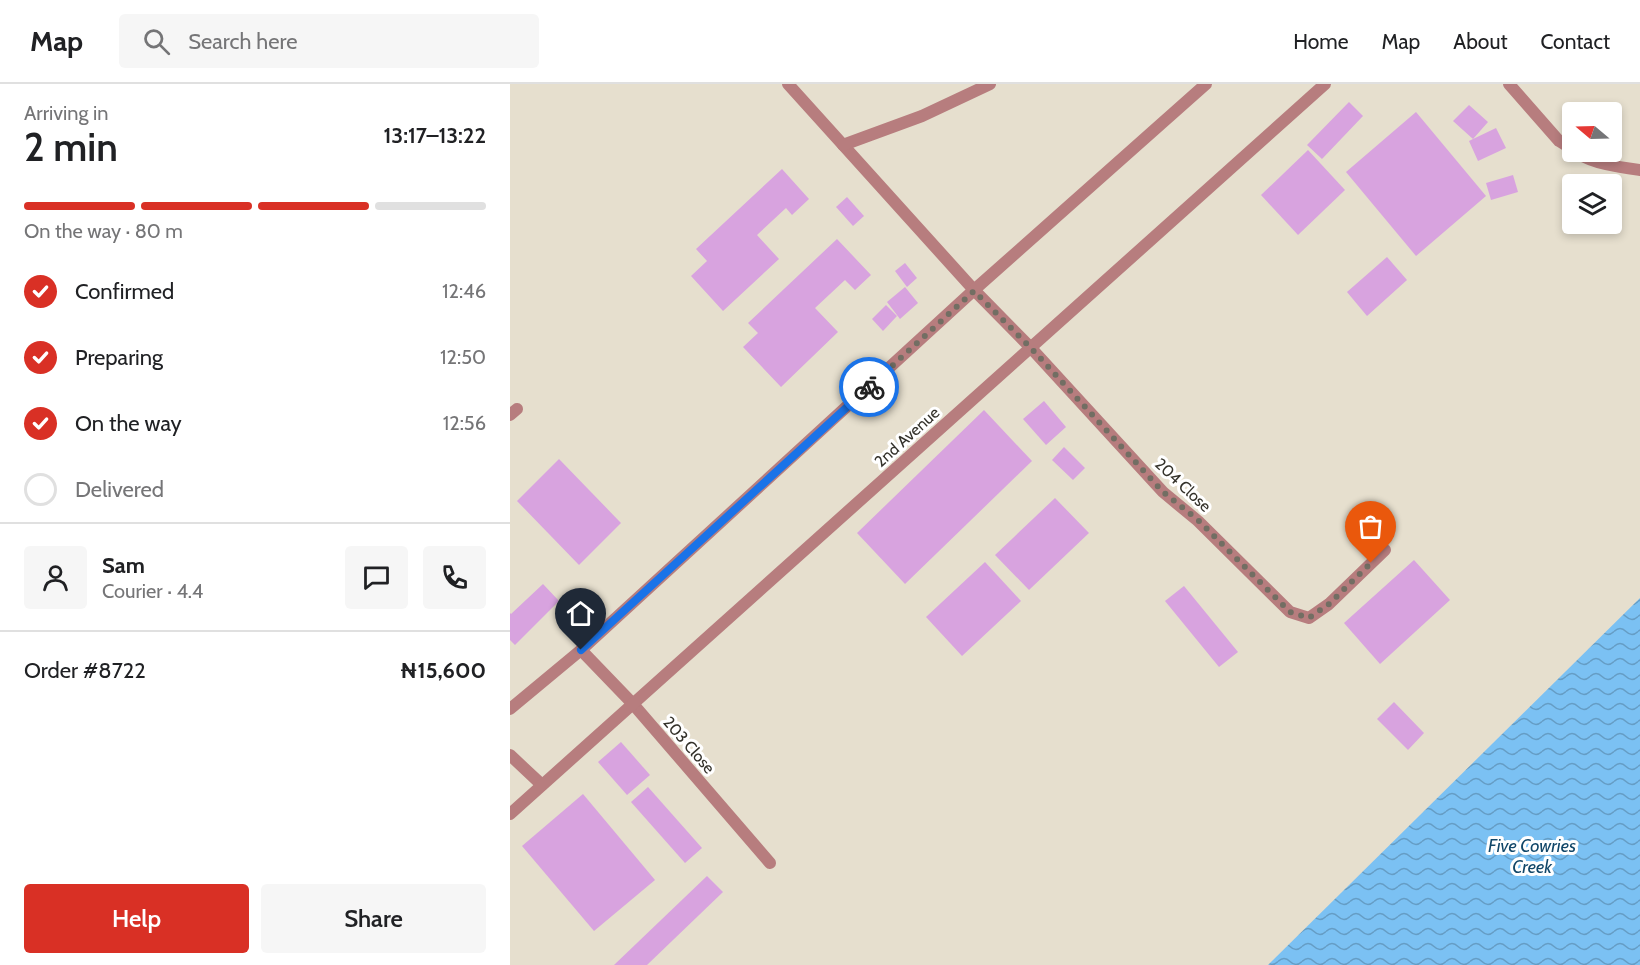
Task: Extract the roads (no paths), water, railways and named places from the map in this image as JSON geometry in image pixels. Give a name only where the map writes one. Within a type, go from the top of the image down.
[{"type":"street","name":"204 Close","points":[[788,84],[974,291],[1031,348],[1163,492],[1198,520],[1290,612],[1309,618],[1329,604],[1385,550]]},
{"type":"street","points":[[843,145],[922,116],[990,84]]},
{"type":"street","points":[[510,709],[581,650],[974,291],[1206,84]]},
{"type":"street","name":"2nd Avenue","points":[[510,814],[1325,84]]},
{"type":"street","points":[[1509,84],[1562,143]]},
{"type":"street","points":[[1598,162],[1640,170]]},
{"type":"street","name":"203 Close","points":[[581,650],[633,704],[770,863]]},
{"type":"street","points":[[510,755],[542,785]]},
{"type":"water","name":"Five Cowries Creek","points":[[1640,598],[1640,965],[1268,965]]}]
